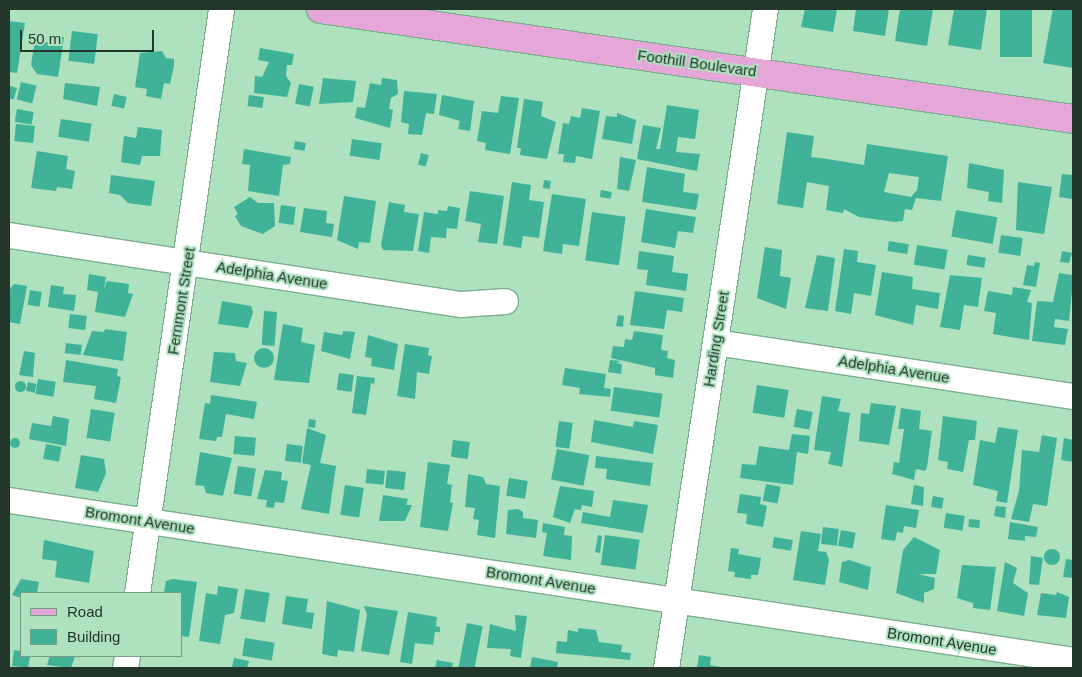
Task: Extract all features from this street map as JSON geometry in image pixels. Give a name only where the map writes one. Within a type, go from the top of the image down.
[{"type":"main road","name":"Foothill Boulevard","points":[[321,9],[1073,119]]},
{"type":"street","name":"Fernmont Street","points":[[137,592],[187,262],[221,9]]},
{"type":"street","name":"Harding Street","points":[[666,668],[765,9]]},
{"type":"street","name":"Adelphia Avenue","points":[[9,235],[461,304],[506,301]]},
{"type":"street","name":"Adelphia Avenue","points":[[715,342],[1073,396]]},
{"type":"street","name":"Bromont Avenue","points":[[9,500],[1073,660]]},
{"type":"building","points":[[805,9],[837,9],[833,32],[801,27]]},
{"type":"building","points":[[856,9],[889,9],[885,36],[853,31]]},
{"type":"building","points":[[900,9],[933,9],[927,46],[895,41]]},
{"type":"building","points":[[954,9],[987,9],[981,50],[948,45]]},
{"type":"building","points":[[1000,9],[1032,9],[1032,57],[1000,57]]},
{"type":"building","points":[[1053,9],[1073,9],[1073,68],[1043,63]]},
{"type":"building","points":[[9,21],[25,23],[17,73],[9,72]]},
{"type":"building","points":[[72,31],[98,34],[94,64],[68,61]]},
{"type":"building","points":[[53,35],[64,37],[58,77],[37,74],[31,65],[35,40],[51,43]]},
{"type":"building","points":[[260,48],[294,54],[292,65],[287,65],[286,76],[291,83],[287,97],[254,93],[255,76],[262,77],[269,62],[258,60]]},
{"type":"building","points":[[162,51],[166,58],[174,59],[174,66],[170,84],[164,83],[161,99],[146,96],[147,89],[135,87],[140,53]]},
{"type":"building","points":[[323,78],[356,81],[353,102],[319,104]]},
{"type":"building","points":[[382,78],[397,80],[398,94],[391,98],[389,109],[393,110],[390,128],[355,118],[357,107],[365,108],[370,83],[381,85]]},
{"type":"building","points":[[21,82],[37,86],[32,103],[17,99]]},
{"type":"building","points":[[65,83],[100,87],[97,106],[63,99]]},
{"type":"building","points":[[299,84],[314,87],[310,106],[295,104]]},
{"type":"building","points":[[10,86],[17,88],[14,99],[9,99]]},
{"type":"building","points":[[404,91],[437,94],[434,114],[426,113],[422,135],[408,134],[409,124],[401,122]]},
{"type":"building","points":[[114,94],[127,97],[124,109],[111,106]]},
{"type":"building","points":[[249,95],[264,97],[262,108],[247,106]]},
{"type":"building","points":[[442,95],[474,101],[470,131],[458,129],[460,121],[439,115]]},
{"type":"building","points":[[501,96],[519,98],[510,154],[485,150],[486,143],[477,141],[482,111],[498,113]]},
{"type":"building","points":[[524,99],[543,102],[541,116],[556,122],[547,159],[520,155],[521,148],[517,148]]},
{"type":"building","points":[[667,105],[699,110],[695,139],[678,137],[676,152],[700,154],[697,171],[637,159],[643,125],[661,128],[656,149],[660,149]]},
{"type":"building","points":[[582,108],[600,111],[592,159],[576,156],[575,163],[563,162],[564,154],[558,154],[563,123],[569,124],[571,116],[580,118]]},
{"type":"building","points":[[17,109],[34,112],[31,125],[15,122]]},
{"type":"building","points":[[617,113],[636,120],[632,144],[602,139],[606,116],[617,117]]},
{"type":"building","points":[[61,119],[92,124],[89,142],[58,137]]},
{"type":"building","points":[[16,124],[35,126],[33,143],[14,141]]},
{"type":"building","points":[[138,127],[162,130],[160,156],[142,156],[140,165],[121,162],[124,136],[136,138]]},
{"type":"building","points":[[787,132],[814,136],[811,157],[864,165],[867,144],[948,156],[941,201],[916,198],[912,210],[905,209],[903,221],[895,222],[859,217],[844,209],[843,213],[826,210],[829,186],[807,182],[803,208],[777,204]],"holes":[[[889,173],[919,177],[917,190],[911,197],[884,192]]]},
{"type":"building","points":[[352,139],[382,143],[379,160],[350,156]]},
{"type":"building","points":[[295,141],[306,143],[304,151],[294,149]]},
{"type":"building","points":[[244,149],[291,157],[290,164],[283,165],[279,196],[248,191],[250,165],[242,164]]},
{"type":"building","points":[[37,151],[68,156],[66,169],[75,171],[72,189],[57,187],[56,191],[31,188]]},
{"type":"building","points":[[421,153],[429,155],[426,167],[418,165]]},
{"type":"building","points":[[620,157],[636,160],[629,191],[617,189]]},
{"type":"building","points":[[969,163],[1004,170],[1002,203],[988,201],[989,192],[967,188]]},
{"type":"building","points":[[647,167],[685,174],[683,192],[699,194],[696,210],[642,202]]},
{"type":"building","points":[[1062,174],[1073,175],[1073,199],[1059,197]]},
{"type":"building","points":[[111,175],[155,181],[151,206],[128,203],[120,195],[109,193]]},
{"type":"building","points":[[544,180],[551,181],[550,189],[543,188]]},
{"type":"building","points":[[512,182],[531,185],[529,200],[544,202],[539,238],[523,236],[521,248],[503,245]]},
{"type":"building","points":[[1018,182],[1052,187],[1044,234],[1016,230]]},
{"type":"building","points":[[601,190],[612,192],[611,199],[600,197]]},
{"type":"building","points":[[470,191],[504,196],[497,244],[478,242],[481,224],[465,221]]},
{"type":"building","points":[[552,194],[586,199],[579,246],[563,244],[562,254],[543,251]]},
{"type":"building","points":[[344,196],[376,201],[370,243],[359,242],[358,249],[337,240]]},
{"type":"building","points":[[250,197],[258,203],[274,203],[275,226],[263,234],[241,226],[235,216],[238,214],[234,207]]},
{"type":"building","points":[[389,202],[405,205],[404,212],[419,214],[413,251],[383,250],[381,245]]},
{"type":"building","points":[[281,205],[296,207],[293,225],[278,223]]},
{"type":"building","points":[[448,206],[460,208],[457,229],[447,228],[446,238],[431,237],[429,253],[418,251],[424,212],[438,214],[438,210],[447,211]]},
{"type":"building","points":[[304,208],[327,211],[326,223],[334,224],[332,237],[300,232]]},
{"type":"building","points":[[646,209],[696,217],[693,233],[678,231],[675,248],[641,242]]},
{"type":"building","points":[[956,210],[997,217],[993,244],[951,237]]},
{"type":"building","points":[[592,212],[626,217],[619,265],[585,261]]},
{"type":"building","points":[[1001,235],[1023,238],[1020,256],[998,253]]},
{"type":"building","points":[[889,241],[909,244],[907,254],[887,251]]},
{"type":"building","points":[[917,245],[948,250],[944,270],[914,265]]},
{"type":"building","points":[[765,247],[782,250],[780,276],[791,278],[786,309],[757,298]]},
{"type":"building","points":[[844,249],[858,251],[857,262],[876,265],[871,296],[854,293],[851,314],[835,311]]},
{"type":"building","points":[[639,251],[674,256],[672,272],[688,274],[686,291],[646,285],[648,270],[637,269]]},
{"type":"building","points":[[1062,251],[1072,253],[1069,263],[1060,262]]},
{"type":"building","points":[[817,255],[835,258],[828,311],[805,308]]},
{"type":"building","points":[[968,255],[986,258],[984,268],[966,265]]},
{"type":"building","points":[[1035,262],[1040,263],[1036,287],[1023,285],[1027,265],[1034,266]]},
{"type":"building","points":[[882,272],[913,277],[912,289],[940,293],[938,309],[916,305],[913,325],[875,315]]},
{"type":"building","points":[[1059,273],[1072,275],[1073,282],[1069,321],[1055,319],[1054,327],[1068,329],[1065,345],[1032,341],[1037,301],[1053,302]]},
{"type":"building","points":[[89,274],[106,277],[104,289],[107,281],[129,284],[128,293],[133,294],[125,317],[95,312],[98,292],[87,290]]},
{"type":"building","points":[[950,275],[982,278],[978,307],[964,305],[960,330],[940,327]]},
{"type":"building","points":[[14,284],[27,286],[20,324],[9,322],[9,290]]},
{"type":"building","points":[[51,285],[64,287],[63,294],[76,295],[74,311],[48,307]]},
{"type":"building","points":[[1013,287],[1031,290],[1027,302],[1032,303],[1029,340],[993,334],[996,313],[984,311],[988,291],[1012,295]]},
{"type":"building","points":[[30,290],[42,292],[40,307],[28,305]]},
{"type":"building","points":[[635,291],[684,298],[682,312],[667,310],[664,329],[630,325]]},
{"type":"building","points":[[222,301],[251,306],[253,312],[248,328],[218,324]]},
{"type":"building","points":[[264,311],[277,312],[275,346],[262,345]]},
{"type":"building","points":[[70,314],[87,316],[85,330],[68,328]]},
{"type":"building","points":[[618,315],[624,316],[623,327],[616,326]]},
{"type":"building","points":[[283,324],[303,328],[301,342],[315,345],[309,383],[274,380]]},
{"type":"building","points":[[105,329],[127,332],[123,361],[83,355],[92,331],[104,332]]},
{"type":"building","points":[[343,331],[355,332],[350,359],[321,351],[324,332],[342,335]]},
{"type":"building","points":[[634,331],[663,335],[661,350],[668,351],[667,358],[675,360],[673,378],[655,375],[655,368],[611,358],[613,346],[624,347],[625,339],[632,340]]},
{"type":"building","points":[[368,335],[398,344],[394,370],[371,366],[372,358],[365,357]]},
{"type":"building","points":[[66,343],[82,345],[81,355],[65,353]]},
{"type":"building","points":[[405,344],[429,348],[428,355],[432,356],[429,374],[417,372],[415,399],[397,396]]},
{"type":"building","points":[[264,348],[271,351],[274,358],[271,365],[264,368],[257,365],[254,358],[257,351]]},
{"type":"building","points":[[24,351],[35,353],[33,377],[19,375]]},
{"type":"building","points":[[214,352],[235,353],[236,361],[247,363],[240,386],[210,382]]},
{"type":"building","points":[[66,360],[118,369],[117,376],[121,377],[116,403],[94,399],[96,386],[63,382]]},
{"type":"building","points":[[610,360],[621,361],[616,363],[622,364],[621,374],[608,372]]},
{"type":"building","points":[[565,368],[606,374],[604,388],[611,389],[610,397],[579,394],[580,388],[562,385]]},
{"type":"building","points":[[339,373],[354,375],[351,392],[337,390]]},
{"type":"building","points":[[357,376],[375,378],[374,384],[371,383],[366,415],[352,413]]},
{"type":"building","points":[[38,379],[56,382],[53,397],[36,394]]},
{"type":"building","points":[[18,381],[22,381],[25,386],[24,390],[18,391],[15,388],[15,384]]},
{"type":"building","points":[[28,382],[37,384],[35,393],[26,391]]},
{"type":"building","points":[[757,385],[789,390],[784,418],[753,413]]},
{"type":"building","points":[[614,387],[663,394],[659,418],[611,411]]},
{"type":"building","points":[[211,395],[257,402],[254,419],[226,414],[222,437],[217,437],[216,441],[199,439],[205,403],[210,404]]},
{"type":"building","points":[[822,396],[841,399],[838,411],[850,413],[842,467],[828,464],[831,452],[814,450]]},
{"type":"building","points":[[871,403],[896,406],[889,445],[859,441],[861,413],[869,414]]},
{"type":"building","points":[[901,408],[921,411],[919,429],[932,431],[927,467],[925,471],[916,469],[914,480],[892,474],[894,462],[899,463],[904,429],[898,429]]},
{"type":"building","points":[[91,409],[115,413],[110,441],[86,438]]},
{"type":"building","points":[[797,409],[813,412],[809,430],[794,427]]},
{"type":"building","points":[[53,416],[69,419],[66,446],[29,439],[32,423],[51,426]]},
{"type":"building","points":[[943,416],[977,421],[975,440],[969,440],[963,472],[947,469],[948,462],[938,460]]},
{"type":"building","points":[[309,419],[316,420],[315,428],[308,427]]},
{"type":"building","points":[[594,420],[633,427],[634,421],[658,425],[653,454],[591,442]]},
{"type":"building","points":[[559,421],[573,423],[569,449],[555,447]]},
{"type":"building","points":[[998,427],[1018,430],[1007,503],[996,501],[998,491],[973,485],[980,440],[995,443]]},
{"type":"building","points":[[307,428],[326,435],[320,463],[336,466],[329,514],[301,509],[311,465],[302,463]]},
{"type":"building","points":[[792,434],[810,436],[808,454],[797,452],[793,485],[740,478],[742,464],[756,465],[759,446],[789,450]]},
{"type":"building","points":[[1042,435],[1057,438],[1047,506],[1033,504],[1029,522],[1011,519],[1019,491],[1022,450],[1039,452]]},
{"type":"building","points":[[235,436],[256,438],[254,456],[233,454]]},
{"type":"building","points":[[13,438],[17,438],[20,443],[19,447],[13,448],[10,445],[10,441]]},
{"type":"building","points":[[1064,438],[1073,440],[1073,462],[1061,460]]},
{"type":"building","points":[[453,440],[470,442],[468,459],[451,457]]},
{"type":"building","points":[[46,444],[62,447],[59,462],[43,459]]},
{"type":"building","points":[[287,444],[303,446],[301,463],[285,461]]},
{"type":"building","points":[[557,449],[589,455],[583,486],[551,479]]},
{"type":"building","points":[[200,452],[232,458],[223,496],[206,493],[204,486],[195,485]]},
{"type":"building","points":[[81,455],[104,459],[106,473],[98,492],[75,488]]},
{"type":"building","points":[[596,456],[653,463],[650,486],[606,479],[607,469],[595,468]]},
{"type":"building","points":[[428,462],[450,465],[447,484],[452,485],[450,502],[453,503],[448,531],[420,527]]},
{"type":"building","points":[[238,466],[256,469],[251,496],[234,494]]},
{"type":"building","points":[[367,469],[385,471],[383,485],[366,483]]},
{"type":"building","points":[[265,470],[282,472],[281,480],[288,481],[284,503],[275,502],[274,508],[266,507],[267,500],[257,499]]},
{"type":"building","points":[[387,470],[406,472],[404,490],[385,488]]},
{"type":"building","points":[[468,474],[483,477],[486,484],[500,486],[495,538],[477,535],[479,520],[473,519],[475,508],[465,507]]},
{"type":"building","points":[[509,478],[528,481],[525,499],[506,496]]},
{"type":"building","points":[[766,484],[781,487],[777,504],[763,501]]},
{"type":"building","points":[[345,485],[364,488],[359,518],[340,515]]},
{"type":"building","points":[[914,485],[924,487],[923,506],[911,504]]},
{"type":"building","points":[[560,486],[594,491],[592,507],[582,505],[581,510],[575,509],[570,523],[553,517]]},
{"type":"building","points":[[740,494],[761,497],[760,504],[767,506],[763,527],[746,524],[747,514],[737,513]]},
{"type":"building","points":[[383,495],[408,499],[406,505],[412,505],[405,521],[379,521]]},
{"type":"building","points":[[933,496],[944,498],[942,509],[931,507]]},
{"type":"building","points":[[613,500],[648,505],[643,533],[581,523],[583,512],[610,517]]},
{"type":"building","points":[[886,505],[919,510],[916,528],[904,526],[903,533],[897,532],[895,541],[881,539]]},
{"type":"building","points":[[996,506],[1006,507],[1005,518],[994,516]]},
{"type":"building","points":[[518,509],[523,512],[523,518],[538,520],[536,538],[506,534],[508,510]]},
{"type":"building","points":[[946,513],[965,516],[962,531],[944,528]]},
{"type":"building","points":[[969,519],[980,520],[979,528],[968,527]]},
{"type":"building","points":[[1010,522],[1038,527],[1036,537],[1025,536],[1025,541],[1008,539]]},
{"type":"building","points":[[543,523],[565,527],[564,535],[572,536],[571,560],[543,556],[547,533],[542,532]]},
{"type":"building","points":[[823,527],[839,529],[837,546],[821,544]]},
{"type":"building","points":[[841,530],[856,533],[853,549],[838,546]]},
{"type":"building","points":[[801,531],[821,534],[818,551],[826,552],[829,560],[825,585],[793,580]]},
{"type":"building","points":[[598,535],[602,536],[600,553],[595,552]]},
{"type":"building","points":[[605,535],[640,540],[635,570],[601,565]]},
{"type":"building","points":[[774,537],[793,540],[791,551],[772,548]]},
{"type":"building","points":[[914,537],[940,550],[936,574],[918,574],[935,578],[934,589],[924,593],[924,603],[896,593],[903,550]]},
{"type":"building","points":[[44,540],[94,551],[89,583],[55,577],[57,561],[42,559]]},
{"type":"building","points":[[731,548],[739,549],[738,554],[761,558],[758,575],[751,575],[751,579],[734,577],[735,572],[728,571]]},
{"type":"building","points":[[1052,549],[1058,551],[1060,557],[1058,563],[1052,565],[1046,563],[1044,557],[1046,551]]},
{"type":"building","points":[[1031,556],[1043,558],[1039,585],[1029,584]]},
{"type":"building","points":[[1066,559],[1073,560],[1073,578],[1063,577]]},
{"type":"building","points":[[849,560],[871,567],[868,590],[839,582],[842,562]]},
{"type":"building","points":[[1005,562],[1017,568],[1013,583],[1028,593],[1024,616],[997,611]]},
{"type":"building","points":[[962,565],[996,567],[990,610],[973,608],[973,603],[957,598]]},
{"type":"building","points":[[21,579],[39,582],[37,592],[20,592],[20,598],[12,595]]},
{"type":"building","points":[[173,579],[197,582],[189,637],[182,636],[182,592],[164,592],[166,581]]},
{"type":"building","points":[[218,586],[238,589],[234,613],[225,615],[220,644],[199,641],[206,593],[217,595]]},
{"type":"building","points":[[245,589],[270,593],[265,623],[240,619]]},
{"type":"building","points":[[1057,592],[1069,597],[1066,618],[1037,615],[1041,593],[1056,595]]},
{"type":"building","points":[[286,596],[308,599],[306,612],[314,613],[312,629],[282,624]]},
{"type":"building","points":[[327,601],[360,610],[354,652],[338,650],[337,657],[322,654]]},
{"type":"building","points":[[364,606],[398,611],[389,655],[361,651],[367,614]]},
{"type":"building","points":[[408,612],[437,617],[436,626],[440,627],[440,632],[435,632],[433,645],[415,643],[412,664],[400,662]]},
{"type":"building","points":[[515,615],[527,616],[521,658],[510,656],[511,649],[487,648],[490,624],[516,631]]},
{"type":"building","points":[[467,623],[483,626],[475,668],[458,668]]},
{"type":"building","points":[[578,628],[596,630],[599,642],[622,645],[621,652],[631,653],[630,660],[556,653],[557,641],[567,642],[568,630],[578,632]]},
{"type":"building","points":[[245,638],[275,643],[272,660],[242,656]]},
{"type":"building","points":[[14,650],[20,651],[20,657],[30,657],[28,668],[12,666]]},
{"type":"building","points":[[699,655],[711,657],[710,665],[726,668],[697,668]]},
{"type":"building","points":[[50,657],[75,657],[71,668],[47,665]]},
{"type":"building","points":[[532,657],[558,662],[557,668],[530,668]]},
{"type":"building","points":[[234,658],[249,661],[247,668],[232,668]]},
{"type":"building","points":[[437,660],[453,663],[452,668],[435,668]]}]
